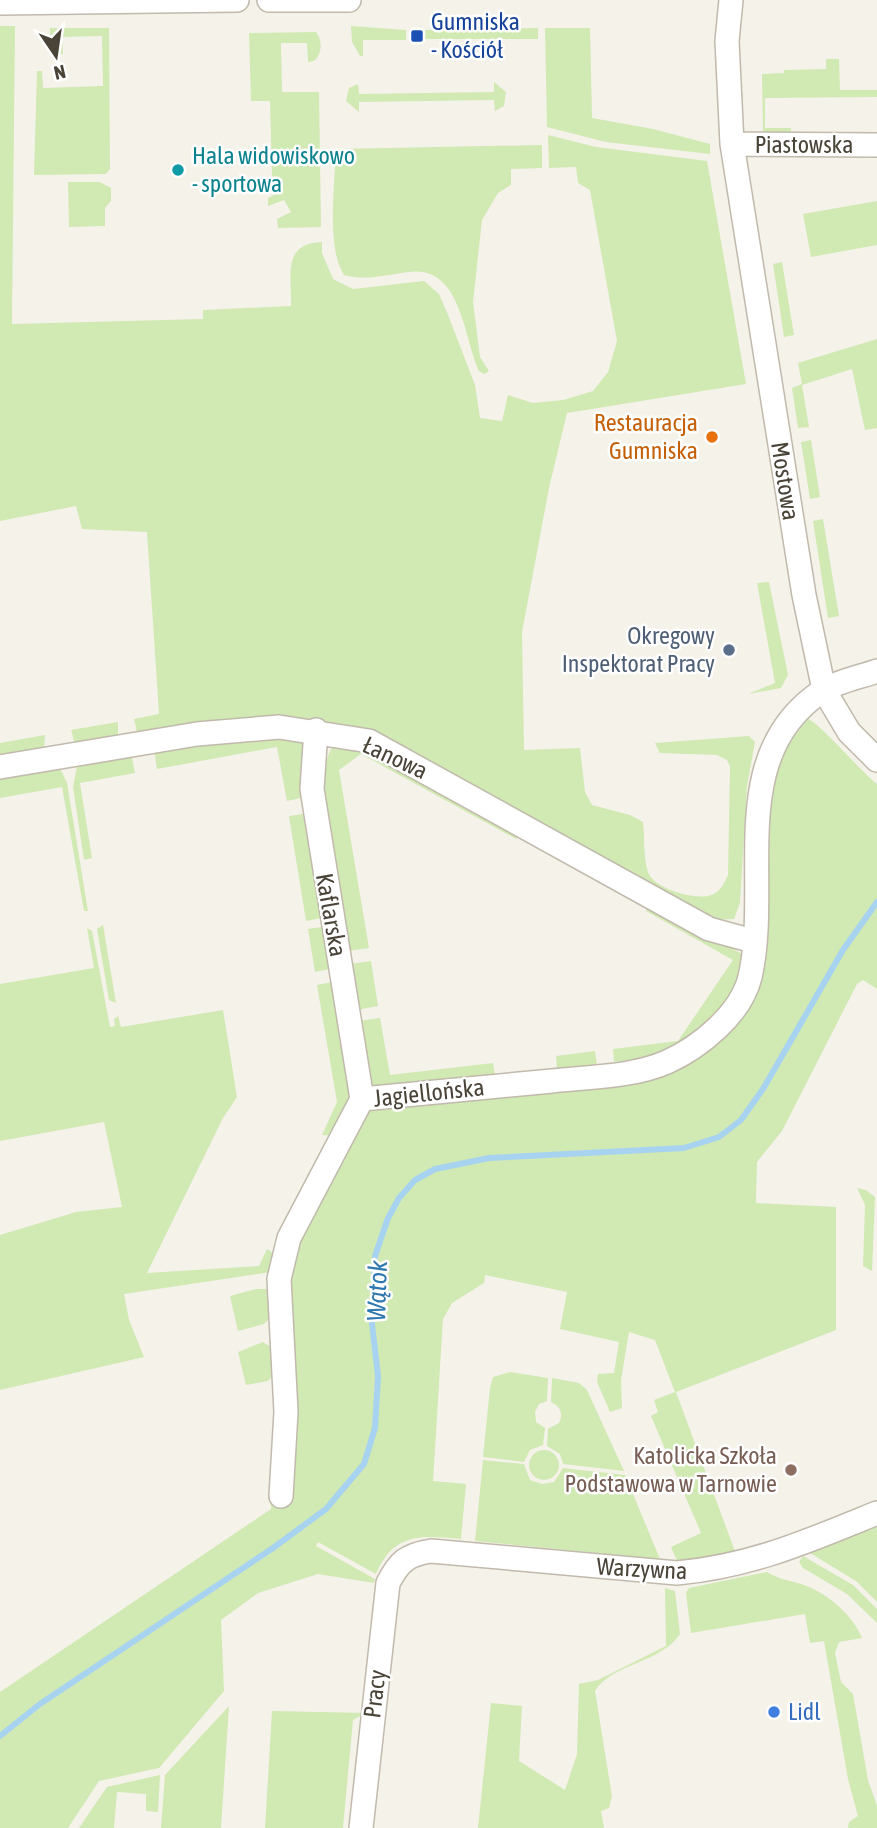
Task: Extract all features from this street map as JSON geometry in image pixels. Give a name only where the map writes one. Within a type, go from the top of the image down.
[{"type":"street","points":[[0,3],[237,0]]},
{"type":"street","points":[[269,0],[349,0]]},
{"type":"street","name":"Mostowa","points":[[731,0],[727,41],[732,144],[753,292],[804,595],[824,690],[849,732],[877,760]]},
{"type":"street","name":"Piastowska","points":[[732,144],[877,145]]},
{"type":"street","points":[[753,941],[759,807],[766,765],[776,739],[789,720],[824,690],[877,671]]},
{"type":"street","name":"Łanowa","points":[[0,767],[197,734],[279,727],[316,730],[369,741],[709,929],[753,941]]},
{"type":"street","name":"Kaflarska","points":[[316,730],[312,789],[362,1100]]},
{"type":"street","name":"Jagiellońska","points":[[281,1496],[286,1412],[279,1279],[289,1238],[362,1100],[613,1075],[666,1063],[700,1043],[731,1013],[750,979],[753,941]]},
{"type":"street","name":"Warzywna","points":[[399,1562],[412,1554],[431,1551],[671,1573],[713,1570],[768,1557],[877,1513]]},
{"type":"street","name":"Pracy","points":[[361,1828],[388,1583],[399,1562]]},
{"type":"green space","points":[[0,26],[15,26],[12,324],[203,319],[203,310],[291,306],[290,274],[294,255],[300,248],[322,242],[322,253],[333,279],[353,289],[424,281],[439,294],[475,385],[480,418],[502,421],[508,395],[533,403],[563,400],[593,391],[608,372],[617,341],[590,190],[578,183],[576,167],[549,168],[548,135],[596,147],[707,161],[746,384],[567,413],[549,488],[522,632],[524,750],[580,748],[585,792],[592,805],[630,815],[643,822],[645,860],[651,878],[675,892],[704,896],[717,892],[728,875],[730,767],[727,760],[717,755],[660,753],[655,743],[749,736],[755,742],[747,786],[740,903],[734,919],[714,920],[374,736],[342,725],[312,720],[137,732],[134,719],[159,714],[147,532],[82,529],[76,506],[0,521]]},
{"type":"green space","points":[[351,26],[406,30],[406,40],[363,40],[363,56],[360,56],[352,42]]},
{"type":"green space","points":[[50,28],[109,28],[110,169],[106,174],[34,175],[37,71],[42,71],[43,88],[103,86],[102,36],[62,37],[63,54],[50,54]]},
{"type":"green space","points":[[538,28],[538,39],[425,39],[425,30]]},
{"type":"green space","points":[[545,28],[590,28],[592,118],[653,129],[710,144],[710,154],[606,142],[547,127]]},
{"type":"green space","points":[[316,32],[321,47],[314,61],[308,62],[307,43],[281,43],[282,92],[319,92],[321,227],[278,228],[277,219],[291,212],[284,200],[268,206],[268,198],[280,192],[272,175],[270,101],[251,101],[249,33]]},
{"type":"green space","points":[[826,59],[839,59],[840,90],[877,90],[877,97],[765,98],[765,128],[791,128],[791,135],[763,135],[762,74],[784,73],[784,70],[826,69]]},
{"type":"green space","points":[[494,82],[506,92],[504,106],[495,111],[494,100],[359,102],[359,112],[346,101],[349,88],[358,84],[359,94],[494,92]]},
{"type":"green space","points":[[542,145],[542,168],[511,169],[511,185],[498,193],[482,220],[473,302],[480,357],[489,371],[484,374],[479,371],[457,305],[450,290],[439,279],[426,272],[368,277],[344,275],[338,263],[333,232],[336,149]]},
{"type":"green space","points":[[68,182],[100,182],[111,188],[111,201],[105,208],[105,226],[69,227]]},
{"type":"green space","points":[[877,201],[877,245],[811,257],[803,214]]},
{"type":"green space","points":[[782,262],[794,335],[784,337],[773,264]]},
{"type":"green space","points":[[877,339],[877,428],[865,430],[852,369],[802,385],[809,427],[798,428],[792,388],[802,384],[798,363]]},
{"type":"green space","points":[[811,440],[820,497],[810,499],[801,442]]},
{"type":"green space","points":[[823,519],[839,616],[828,618],[813,521]]},
{"type":"green space","points":[[769,582],[788,675],[781,688],[748,694],[775,683],[757,583]]},
{"type":"green space","points":[[808,719],[822,729],[877,784],[877,900],[841,949],[762,1089],[740,1119],[718,1135],[683,1147],[489,1157],[435,1167],[414,1179],[387,1217],[374,1256],[371,1324],[377,1376],[374,1427],[364,1463],[326,1508],[39,1703],[0,1734],[0,1692],[271,1509],[269,1478],[272,1490],[281,1279],[358,1111],[666,1065],[752,979],[769,766]]},
{"type":"green space","points":[[118,722],[118,736],[75,744],[71,730]]},
{"type":"green space","points":[[269,734],[306,742],[301,798],[287,801],[277,747],[157,769],[154,749]]},
{"type":"green space","points":[[45,735],[44,749],[0,758],[0,743]]},
{"type":"green space","points":[[336,743],[355,743],[521,832],[516,839],[361,754],[339,770],[369,948],[348,951],[324,811],[327,759]]},
{"type":"green space","points":[[131,752],[135,773],[80,783],[92,858],[84,860],[73,787],[77,766],[82,762]]},
{"type":"green space","points":[[60,768],[67,783],[88,911],[84,911],[62,787],[0,798],[0,776]]},
{"type":"green space","points":[[303,814],[321,918],[306,921],[289,816]]},
{"type":"green space","points":[[650,903],[744,955],[726,1000],[698,1031],[661,1052],[614,1062],[613,1049],[678,1041],[733,960],[646,911]]},
{"type":"green space","points":[[877,905],[877,989],[863,980],[857,984],[782,1131],[757,1162],[756,1203],[836,1207],[836,1330],[676,1392],[736,1554],[678,1563],[671,1547],[701,1533],[651,1416],[658,1412],[654,1400],[675,1392],[655,1340],[629,1332],[621,1380],[622,1408],[610,1412],[597,1382],[598,1374],[614,1373],[619,1342],[560,1329],[567,1292],[485,1275],[484,1283],[452,1303],[443,1319],[433,1481],[466,1484],[461,1539],[433,1537],[400,1544],[383,1561],[376,1574],[318,1542],[316,1546],[375,1579],[374,1583],[318,1574],[258,1593],[221,1620],[224,1691],[159,1768],[99,1781],[68,1828],[0,1828],[0,1739],[42,1706],[275,1550],[327,1510],[366,1465],[377,1428],[379,1376],[374,1323],[377,1257],[400,1199],[416,1182],[435,1170],[488,1160],[684,1149],[719,1138],[742,1122],[765,1090],[845,951]]},
{"type":"green space","points":[[103,925],[116,1003],[109,1000],[97,929]]},
{"type":"green space","points":[[322,927],[330,969],[315,972],[308,929]]},
{"type":"green space","points":[[87,928],[92,931],[110,1027],[115,1026],[114,1019],[118,1016],[121,1027],[223,1010],[237,1097],[223,1118],[147,1273],[259,1266],[267,1249],[276,1255],[271,1272],[124,1294],[129,1320],[144,1357],[0,1390],[0,1235],[76,1212],[122,1207],[104,1122],[0,1141],[0,984],[94,968]]},
{"type":"green space","points":[[371,961],[378,1006],[357,1010],[350,964]]},
{"type":"green space","points":[[332,982],[352,1103],[335,1136],[322,1135],[337,1102],[317,985]]},
{"type":"green space","points":[[380,1018],[390,1075],[493,1063],[495,1076],[374,1087],[369,1082],[359,1021]]},
{"type":"green space","points":[[595,1051],[597,1065],[557,1069],[556,1056]]},
{"type":"green space","points":[[857,1188],[866,1190],[875,1197],[872,1271],[863,1266],[865,1205]]},
{"type":"green space","points":[[266,1289],[271,1293],[272,1316],[264,1324],[238,1331],[230,1296]]},
{"type":"green space","points":[[263,1342],[274,1349],[275,1374],[268,1381],[246,1385],[238,1352]]},
{"type":"green space","points":[[510,1372],[548,1378],[547,1401],[539,1404],[535,1412],[536,1422],[545,1428],[543,1445],[530,1450],[524,1462],[483,1457],[493,1377]]},
{"type":"green space","points":[[552,1378],[579,1383],[587,1390],[624,1471],[563,1464],[560,1454],[547,1446],[548,1429],[559,1423],[561,1416],[559,1408],[551,1402]]},
{"type":"green space","points":[[544,1450],[555,1454],[559,1465],[555,1476],[544,1480],[533,1476],[529,1465],[533,1454]]},
{"type":"green space","points":[[483,1460],[524,1464],[530,1480],[542,1484],[554,1482],[563,1468],[625,1475],[660,1559],[475,1541]]},
{"type":"green space","points":[[877,1527],[877,1602],[856,1581],[810,1553]]},
{"type":"green space","points":[[803,1556],[853,1585],[877,1609],[877,1623],[847,1594],[803,1568],[799,1562]]},
{"type":"green space","points":[[767,1572],[804,1585],[830,1599],[846,1613],[862,1638],[839,1642],[835,1653],[841,1682],[853,1694],[868,1780],[877,1806],[877,1828],[848,1828],[849,1822],[858,1816],[848,1779],[824,1641],[810,1643],[805,1614],[691,1633],[686,1593],[689,1588]]},
{"type":"green space","points":[[665,1588],[675,1591],[680,1634],[672,1644],[612,1675],[595,1691],[612,1796],[609,1808],[601,1811],[604,1828],[478,1828],[491,1703],[522,1706],[519,1761],[565,1790],[577,1754],[579,1684],[598,1680],[666,1646]]},
{"type":"green space","points":[[229,1706],[221,1828],[161,1828],[165,1775]]},
{"type":"green space","points":[[272,1711],[366,1713],[353,1720],[343,1828],[265,1828]]},
{"type":"green space","points":[[160,1775],[158,1812],[146,1811],[146,1794],[117,1792],[114,1828],[79,1828],[107,1787]]},
{"type":"waterway","name":"Wątok","points":[[0,1736],[40,1704],[273,1548],[326,1509],[364,1464],[375,1428],[378,1376],[372,1324],[375,1256],[388,1218],[399,1198],[415,1180],[435,1169],[489,1158],[684,1148],[719,1137],[741,1120],[763,1089],[843,950],[877,902]]},
{"type":"place","name":"Gumniska - Kościół","points":[[417,36]]},
{"type":"place","name":"Hala widowiskowo - sportowa","points":[[178,170]]},
{"type":"place","name":"Restauracja Gumniska","points":[[712,437]]},
{"type":"place","name":"Okregowy Inspektorat Pracy","points":[[729,650]]},
{"type":"place","name":"Katolicka Szkoła Podstawowa w Tarnowie","points":[[791,1470]]},
{"type":"place","name":"Lidl","points":[[774,1712]]}]
